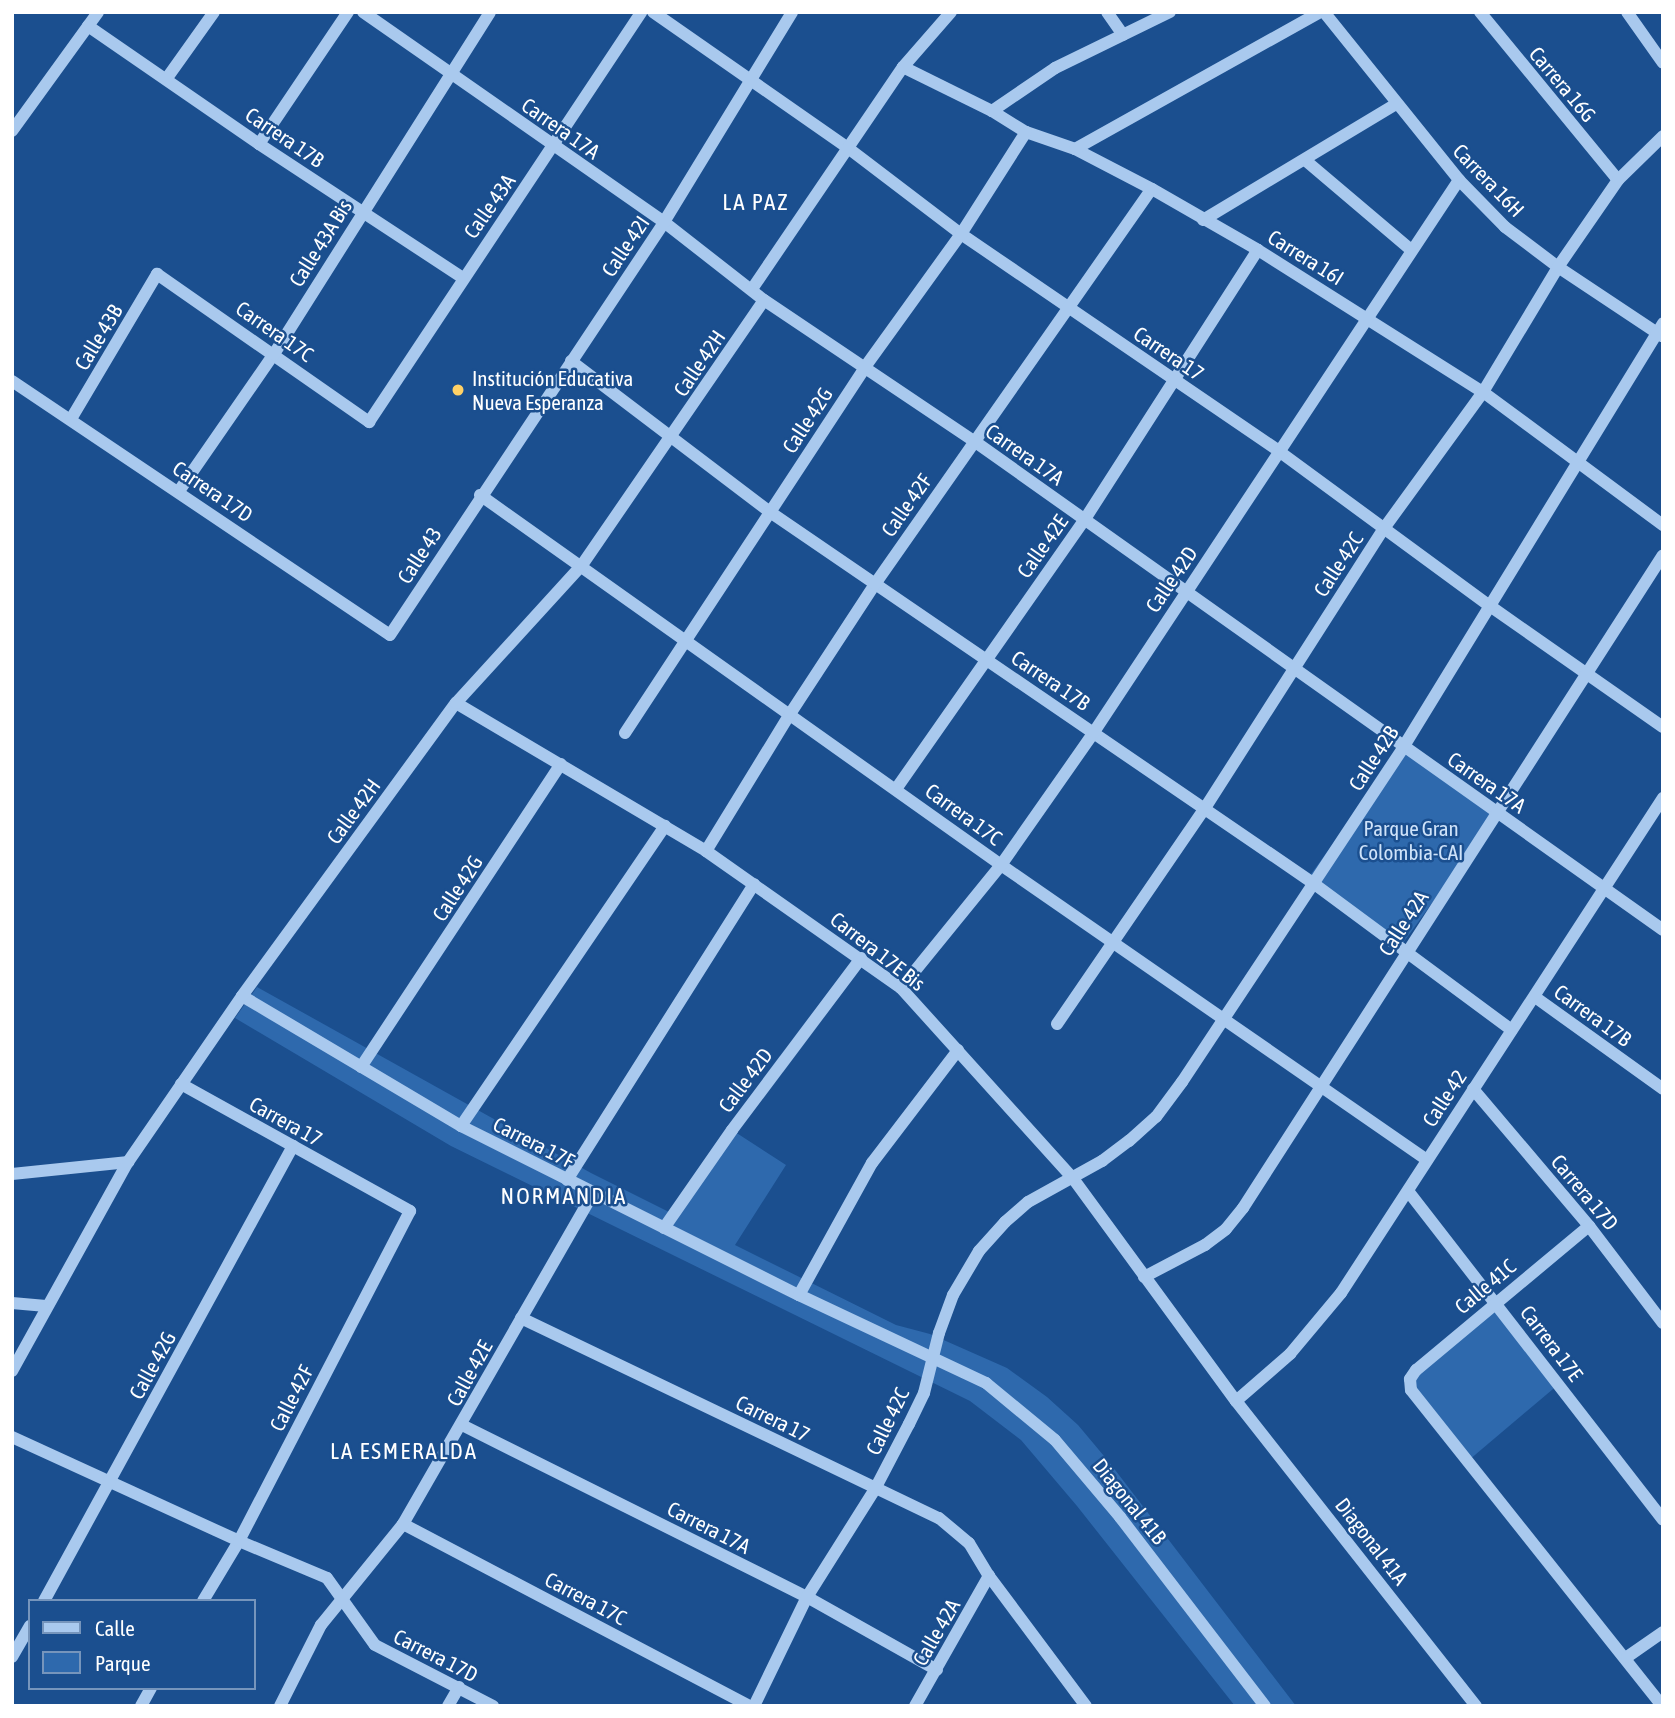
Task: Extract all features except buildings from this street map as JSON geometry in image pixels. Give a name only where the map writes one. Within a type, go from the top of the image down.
[{"type":"street","points":[[12,131],[98,12]]},
{"type":"street","points":[[167,78],[214,12]]},
{"type":"street","points":[[259,144],[348,12]]},
{"type":"street","name":"Carrera 17A","points":[[363,12],[664,222],[764,300],[974,441],[1663,930]]},
{"type":"street","name":"Calle 43A Bis","points":[[178,491],[274,354],[490,12]]},
{"type":"street","name":"Calle 43A","points":[[369,422],[641,12]]},
{"type":"street","name":"Carrera 17","points":[[653,12],[849,148],[961,234],[1280,452],[1490,606],[1663,727]]},
{"type":"street","name":"Calle 42I","points":[[480,495],[664,222],[792,12]]},
{"type":"street","points":[[752,289],[903,67],[951,12]]},
{"type":"street","points":[[1107,12],[1123,35]]},
{"type":"street","points":[[992,111],[1055,68],[1170,12]]},
{"type":"street","points":[[1075,149],[1322,12]]},
{"type":"street","name":"Carrera 16H","points":[[1322,12],[1459,180],[1505,227],[1558,267],[1661,331]]},
{"type":"street","name":"Carrera 16G","points":[[1480,12],[1618,180]]},
{"type":"street","points":[[1627,12],[1663,63]]},
{"type":"street","name":"Carrera 17B","points":[[88,26],[259,144],[463,278]]},
{"type":"street","name":"Carrera 16I","points":[[903,67],[992,111],[1026,132],[1075,149],[1152,189],[1258,250],[1483,392],[1663,525]]},
{"type":"street","points":[[1203,219],[1396,104]]},
{"type":"street","name":"Calle 42G","points":[[625,733],[865,367],[961,234],[1026,132]]},
{"type":"street","name":"Calle 42C","points":[[1057,1024],[1205,808],[1385,527],[1483,392],[1558,267],[1618,180],[1663,136]]},
{"type":"street","points":[[1305,160],[1411,250]]},
{"type":"street","name":"Calle 42D","points":[[901,988],[1001,865],[1094,732],[1459,180]]},
{"type":"street","name":"Calle 42F","points":[[706,851],[790,714],[875,584],[1152,189]]},
{"type":"street","name":"Calle 42E","points":[[896,789],[1085,519],[1176,382],[1258,250]]},
{"type":"street","name":"Carrera 17C","points":[[158,274],[369,422]]},
{"type":"street","name":"Calle 43B","points":[[71,419],[158,274]]},
{"type":"street","name":"Calle 42H","points":[[12,1371],[128,1162],[242,996],[456,703],[582,565],[672,438],[764,300]]},
{"type":"street","name":"Calle 42B","points":[[1072,1177],[1102,1161],[1156,1116],[1404,747],[1578,461],[1661,331]]},
{"type":"street","name":"Carrera 17B","points":[[570,361],[770,513],[1313,883],[1512,1030]]},
{"type":"street","name":"Carrera 17D","points":[[12,381],[390,635]]},
{"type":"street","name":"Carrera 17C","points":[[480,495],[1001,865],[1427,1160]]},
{"type":"street","name":"Calle 43","points":[[390,635],[480,495]]},
{"type":"street","name":"Calle 42A","points":[[1144,1277],[1205,1245],[1227,1229],[1243,1208],[1663,555]]},
{"type":"street","name":"Carrera 17E Bis","points":[[456,703],[706,851],[901,988],[1072,1177],[1236,1401]]},
{"type":"street","name":"Calle 42G","points":[[361,1068],[561,764]]},
{"type":"street","name":"Calle 42","points":[[1236,1401],[1290,1354],[1341,1293],[1663,798]]},
{"type":"street","points":[[461,1126],[665,826]]},
{"type":"street","points":[[568,1181],[754,884]]},
{"type":"street","name":"Calle 42D","points":[[664,1228],[732,1130],[861,958]]},
{"type":"street","name":"Carrera 17F","points":[[242,996],[461,1126],[593,1194],[932,1358]]},
{"type":"street","name":"Carrera 17B","points":[[1535,997],[1663,1089]]},
{"type":"street","points":[[799,1295],[872,1163],[958,1049]]},
{"type":"street","name":"Carrera 17","points":[[181,1084],[410,1211]]},
{"type":"street","name":"Carrera 17D","points":[[1473,1089],[1589,1226],[1663,1323]]},
{"type":"street","name":"Calle 42G","points":[[45,1599],[293,1146]]},
{"type":"street","points":[[12,1174],[128,1162]]},
{"type":"street","name":"Calle 42C","points":[[752,1706],[807,1597],[875,1489],[924,1393],[932,1358],[953,1295],[979,1251],[1005,1222],[1028,1202],[1072,1177]]},
{"type":"street","name":"Carrera 17E","points":[[1408,1191],[1663,1520]]},
{"type":"street","name":"Calle 42E","points":[[280,1706],[321,1625],[403,1524],[593,1194]]},
{"type":"street","name":"Calle 42F","points":[[204,1599],[239,1541],[410,1211]]},
{"type":"street","name":"Calle 41C","points":[[1589,1226],[1495,1301],[1416,1370],[1410,1379],[1411,1390],[1627,1657]]},
{"type":"street","points":[[12,1303],[46,1306]]},
{"type":"street","name":"Carrera 17","points":[[521,1318],[939,1518],[969,1543],[989,1576]]},
{"type":"street","name":"Diagonal 41B","points":[[932,1358],[986,1383],[1055,1440],[1120,1517],[1265,1706]]},
{"type":"street","name":"Diagonal 41A","points":[[1236,1401],[1476,1706]]},
{"type":"street","name":"Carrera 17A","points":[[462,1425],[807,1597],[937,1670]]},
{"type":"street","points":[[12,1437],[111,1480],[239,1541],[327,1578],[343,1599]]},
{"type":"street","name":"Carrera 17C","points":[[403,1524],[752,1706]]},
{"type":"street","points":[[989,1576],[1083,1704]]},
{"type":"street","name":"Calle 42A","points":[[915,1706],[989,1576]]},
{"type":"street","name":"Carrera 17D","points":[[343,1599],[375,1645],[493,1706]]},
{"type":"street","points":[[12,1657],[28,1629]]},
{"type":"street","points":[[1662,1706],[1627,1657],[1663,1632]]},
{"type":"street","points":[[448,1706],[459,1687]]},
{"type":"street","points":[[141,1706],[150,1690]]},
{"type":"green space","name":"Parque Gran Colombia-CAI","points":[[1404,746],[1497,814],[1401,946],[1308,879]]},
{"type":"green space","points":[[257,987],[591,1173],[673,1214],[732,1130],[786,1165],[735,1245],[896,1325],[930,1334],[1007,1368],[1047,1397],[1078,1425],[1109,1462],[1296,1706],[1235,1706],[1077,1506],[1021,1440],[970,1401],[451,1146],[235,1018]]},
{"type":"green space","points":[[1495,1301],[1559,1384],[1469,1460],[1411,1390],[1416,1370]]},
{"type":"place","name":"Institución Educativa Nueva Esperanza","points":[[458,390]]},
{"type":"district","name":"LA PAZ","points":[[756,202]]},
{"type":"district","name":"NORMANDIA","points":[[564,1196]]},
{"type":"district","name":"LA ESMERALDA","points":[[404,1451]]}]
